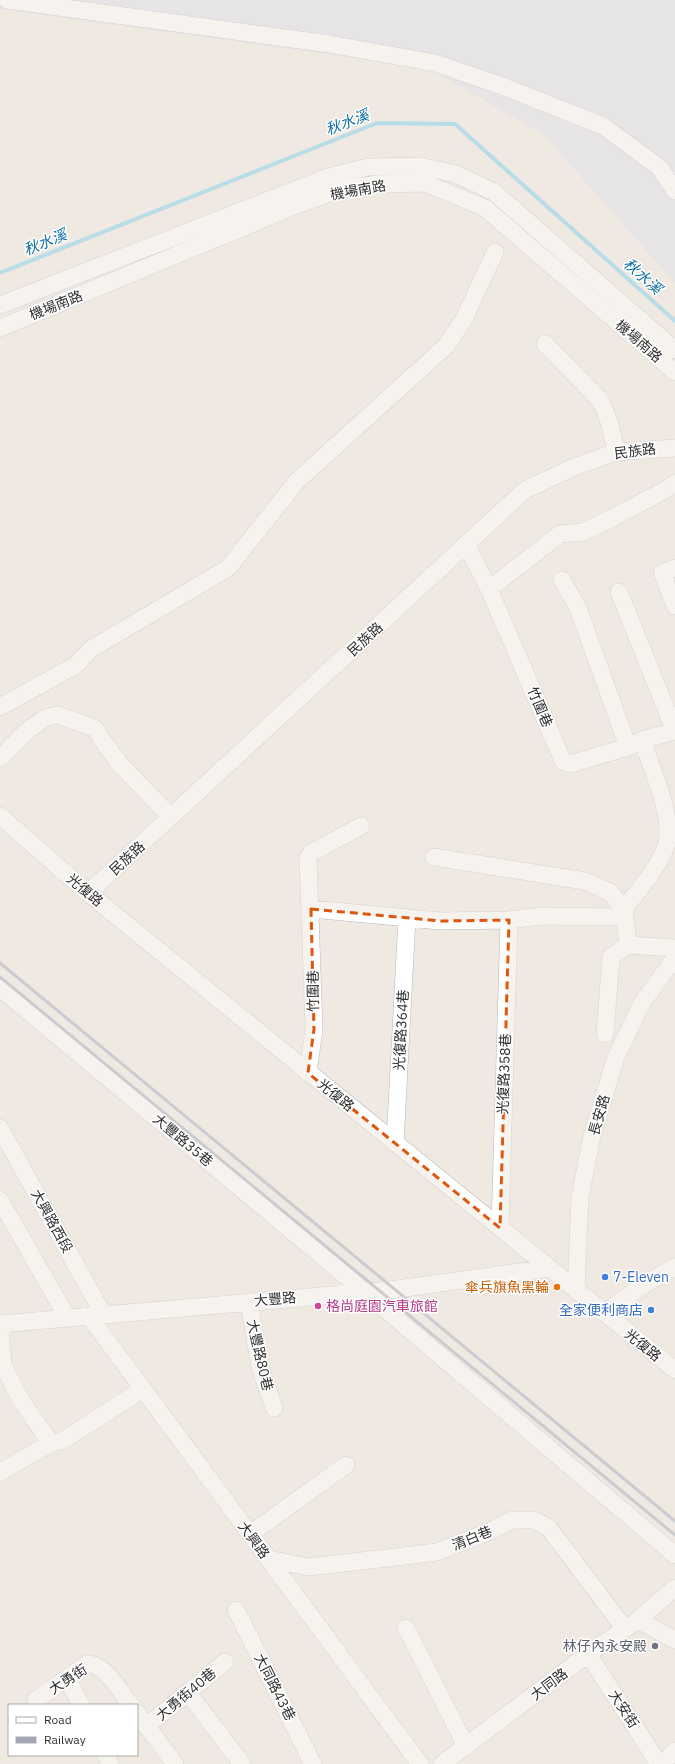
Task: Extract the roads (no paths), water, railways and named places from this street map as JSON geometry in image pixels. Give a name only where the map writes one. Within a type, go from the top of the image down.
[{"type":"street","points":[[7,0],[329,44],[435,63],[502,86],[603,126],[660,168],[675,191]]},
{"type":"street","name":"機場南路","points":[[0,305],[328,177],[368,167],[420,166],[456,174],[494,192],[675,350]]},
{"type":"street","name":"機場南路","points":[[0,328],[297,205],[338,190],[379,184],[425,183],[485,208],[675,372]]},
{"type":"street","points":[[0,707],[76,665],[91,649],[228,568],[297,481],[446,346],[464,319],[496,252]]},
{"type":"street","points":[[546,344],[602,401],[610,424],[616,452]]},
{"type":"street","name":"民族路","points":[[88,893],[467,546],[525,490],[574,467],[616,452],[675,448]]},
{"type":"street","points":[[489,589],[560,534],[583,532],[665,490],[675,482]]},
{"type":"street","name":"竹圍巷","points":[[467,546],[489,589],[563,761],[570,764],[675,731]]},
{"type":"street","points":[[675,568],[662,572],[675,606]]},
{"type":"street","points":[[562,580],[578,608],[668,818],[668,836],[666,846],[650,874],[624,913]]},
{"type":"street","points":[[619,592],[675,731]]},
{"type":"street","points":[[0,758],[28,730],[47,717],[58,715],[94,728],[118,762],[171,817]]},
{"type":"street","name":"光復路","points":[[0,816],[88,893],[675,1370]]},
{"type":"street","name":"竹圍巷","points":[[308,1072],[314,1029],[311,909],[308,858],[311,853],[361,826]]},
{"type":"street","points":[[434,857],[585,881],[610,892],[624,913],[628,944]]},
{"type":"street","points":[[311,909],[441,922],[509,920],[541,916],[624,913]]},
{"type":"street","name":"光復路364巷","points":[[395,1143],[407,918]]},
{"type":"street","name":"光復路358巷","points":[[500,1228],[509,920]]},
{"type":"street","points":[[605,1034],[611,957],[628,944],[675,948]]},
{"type":"street","name":"長安路","points":[[576,1290],[580,1198],[592,1136],[616,1057],[642,1003],[675,958]]},
{"type":"street","name":"大豐路35巷","points":[[0,988],[365,1292],[675,1554]]},
{"type":"street","name":"大興路西段","points":[[0,1128],[96,1315]]},
{"type":"street","points":[[0,1200],[67,1317]]},
{"type":"street","points":[[605,1313],[645,1284],[675,1267]]},
{"type":"street","name":"大豐路","points":[[0,1324],[365,1292],[549,1268]]},
{"type":"street","name":"大豐路80巷","points":[[249,1302],[260,1367],[274,1408]]},
{"type":"street","name":"大興路","points":[[96,1315],[143,1389],[420,1764]]},
{"type":"street","points":[[0,1324],[3,1365],[22,1402],[51,1443]]},
{"type":"street","points":[[0,1472],[51,1443],[62,1440],[143,1389]]},
{"type":"street","points":[[250,1534],[346,1465]]},
{"type":"street","name":"清白巷","points":[[268,1559],[309,1567],[437,1552],[486,1533],[512,1520],[534,1520],[548,1527],[632,1624]]},
{"type":"street","name":"大同路","points":[[442,1764],[588,1654],[632,1624],[675,1588]]},
{"type":"street","name":"大同路43巷","points":[[236,1610],[314,1764]]},
{"type":"street","points":[[632,1624],[675,1640]]},
{"type":"street","points":[[406,1628],[466,1746]]},
{"type":"street","name":"大安街","points":[[588,1654],[661,1764]]},
{"type":"street","name":"大勇街40巷","points":[[147,1726],[225,1662]]},
{"type":"street","name":"大勇街","points":[[36,1700],[87,1664],[93,1664],[102,1668],[130,1704]]},
{"type":"street","points":[[67,1678],[80,1704]]},
{"type":"street","points":[[188,1693],[242,1764]]},
{"type":"street","points":[[138,1714],[175,1764]]},
{"type":"street","points":[[661,1764],[675,1751]]},
{"type":"waterway","name":"秋水溪","points":[[0,273],[377,123],[455,124],[675,321]]},
{"type":"railway","points":[[0,963],[675,1521]]},
{"type":"railway","points":[[0,977],[675,1535]]},
{"type":"place","name":"7-Eleven","points":[[605,1277]]},
{"type":"place","name":"傘兵旗魚黑輪","points":[[557,1287]]},
{"type":"place","name":"格尚庭園汽車旅館","points":[[318,1306]]},
{"type":"place","name":"全家便利商店","points":[[651,1310]]},
{"type":"place","name":"林仔內永安殿","points":[[655,1646]]}]
